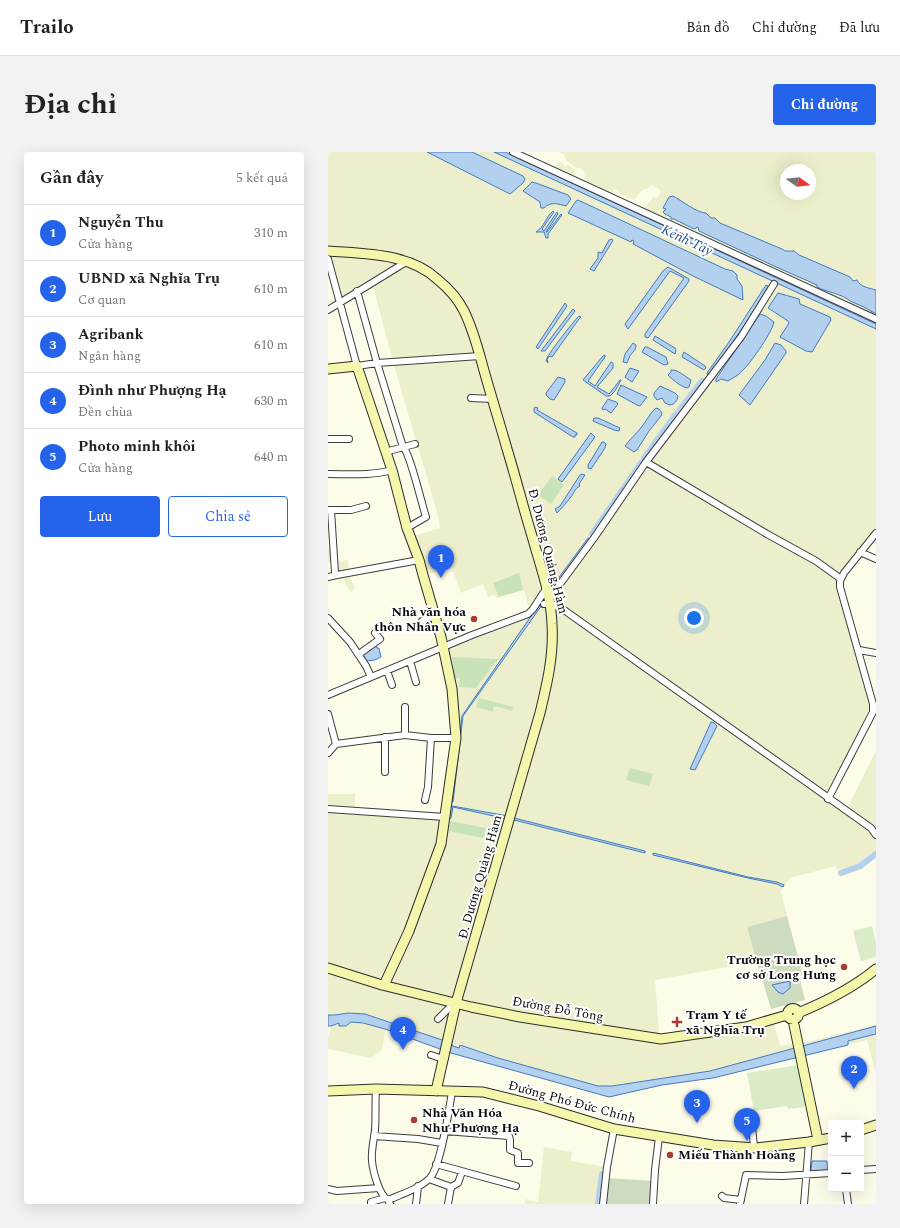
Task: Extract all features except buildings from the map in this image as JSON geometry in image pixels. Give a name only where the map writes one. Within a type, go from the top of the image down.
[{"type":"main road","name":"Đ. Dương Quảng Hàm","points":[[328,251],[390,257],[406,262],[437,278],[453,295],[463,310],[471,327],[493,399],[546,589],[547,602],[552,624],[550,670],[545,691],[507,831],[455,1003],[436,1092]]},
{"type":"main road","points":[[328,369],[357,366],[392,470],[407,528],[444,636],[443,648],[452,689],[456,738],[441,844],[409,931],[385,983],[382,985]]},
{"type":"main road","name":"Đường Đỗ Tông","points":[[328,968],[382,985],[455,1003],[520,1017],[661,1040],[746,1027],[793,1016],[829,1000],[876,969]]},
{"type":"main road","points":[[793,1016],[803,1061],[814,1141]]},
{"type":"main road","name":"Đường Phó Đức Chính","points":[[328,1091],[376,1089],[436,1092],[483,1092],[539,1106],[614,1129],[713,1145],[754,1147],[828,1139]]},
{"type":"main road","points":[[864,1129],[876,1125]]},
{"type":"street","points":[[513,152],[876,319]]},
{"type":"street","points":[[328,259],[330,276],[340,302],[357,366],[377,363],[480,356]]},
{"type":"street","points":[[328,310],[406,262]]},
{"type":"street","points":[[774,284],[741,336],[646,462],[594,538],[547,602],[564,610],[828,799],[871,828],[876,835]]},
{"type":"street","points":[[357,291],[377,363],[404,448],[406,449],[410,460],[426,517],[407,528]]},
{"type":"street","points":[[471,398],[493,399]]},
{"type":"street","points":[[328,438],[349,439]]},
{"type":"street","points":[[385,452],[415,444]]},
{"type":"street","points":[[646,462],[767,534],[816,561],[841,579]]},
{"type":"street","points":[[328,474],[362,474],[392,470]]},
{"type":"street","points":[[336,575],[330,510],[351,510],[366,506]]},
{"type":"street","points":[[828,799],[873,712],[873,704],[840,587],[841,579],[876,532]]},
{"type":"street","points":[[860,552],[876,559]]},
{"type":"street","points":[[328,577],[419,560]]},
{"type":"street","points":[[328,688],[330,695],[472,635],[528,614],[546,589]]},
{"type":"street","points":[[422,621],[437,614]]},
{"type":"street","points":[[328,618],[350,642],[366,666],[371,677]]},
{"type":"street","points":[[358,654],[380,640],[375,633]]},
{"type":"street","points":[[858,650],[876,653]]},
{"type":"street","points":[[410,661],[416,682]]},
{"type":"street","points":[[387,671],[392,685]]},
{"type":"street","points":[[405,707],[405,735]]},
{"type":"street","points":[[328,714],[336,744]]},
{"type":"street","points":[[328,753],[336,744],[385,737],[405,735],[431,738],[456,738]]},
{"type":"street","points":[[385,737],[385,772]]},
{"type":"street","points":[[425,800],[428,787],[431,738]]},
{"type":"street","points":[[328,809],[445,817]]},
{"type":"street","points":[[438,1019],[455,1003]]},
{"type":"street","points":[[430,1055],[444,1057]]},
{"type":"street","points":[[376,1089],[372,1161],[379,1188],[388,1201]]},
{"type":"street","points":[[371,1204],[371,1202],[388,1201],[429,1179],[436,1164],[442,1143],[452,1092]]},
{"type":"street","points":[[751,1116],[754,1147]]},
{"type":"street","points":[[603,1204],[607,1167],[614,1129]]},
{"type":"street","points":[[445,1131],[509,1136],[510,1150],[518,1153],[518,1163],[529,1163]]},
{"type":"street","points":[[374,1136],[418,1139],[442,1143]]},
{"type":"street","points":[[653,1204],[654,1170],[659,1137]]},
{"type":"street","points":[[804,1204],[814,1141]]},
{"type":"street","points":[[436,1164],[516,1186]]},
{"type":"street","points":[[864,1170],[876,1169]]},
{"type":"street","points":[[429,1179],[451,1187],[458,1183],[462,1172]]},
{"type":"street","points":[[722,1196],[724,1198],[740,1202],[746,1175],[783,1176],[828,1173]]},
{"type":"street","points":[[416,1204],[418,1186]]},
{"type":"street","points":[[448,1204],[451,1187]]},
{"type":"street","points":[[328,1189],[338,1191],[379,1188]]},
{"type":"street","points":[[846,1192],[848,1204]]},
{"type":"green space","points":[[328,152],[505,152],[535,166],[540,162],[554,167],[560,162],[563,163],[565,167],[566,165],[569,165],[575,171],[574,177],[583,182],[585,179],[585,174],[582,169],[575,167],[566,160],[564,155],[559,152],[876,152],[876,533],[841,579],[873,712],[828,799],[846,811],[876,751],[876,856],[862,869],[840,877],[836,866],[790,878],[781,891],[787,916],[747,927],[756,962],[655,980],[659,1033],[661,1039],[773,1020],[780,1046],[810,1041],[876,1025],[876,1074],[867,1040],[713,1078],[662,1085],[609,1097],[451,1053],[386,1029],[382,1050],[371,1058],[328,1049],[328,1037],[331,1027],[328,1026],[328,794],[355,794],[355,811],[445,817],[456,738],[443,648],[530,612],[524,590],[496,598],[495,595],[488,597],[483,584],[461,593],[452,568],[423,575],[414,536],[440,528],[437,512],[393,362],[372,282],[340,302],[333,276],[328,277]],"holes":[[[652,185],[660,190],[660,194],[657,198],[654,196],[644,208],[619,199],[612,194],[614,190],[616,190],[620,194],[634,200],[642,190],[647,189]]]},
{"type":"green space","points":[[552,476],[564,485],[551,504],[538,495]]},
{"type":"green space","points":[[331,548],[335,562],[348,560],[349,576],[355,588],[351,593],[340,574],[334,575],[332,563],[328,563],[328,549]]},
{"type":"green space","points":[[519,573],[523,590],[499,597],[493,583]]},
{"type":"green space","points":[[452,657],[498,659],[476,688],[459,687],[460,678],[455,678]]},
{"type":"green space","points":[[479,698],[513,707],[512,711],[494,706],[493,712],[476,707]]},
{"type":"green space","points":[[630,768],[653,774],[649,786],[626,780]]},
{"type":"green space","points":[[450,821],[486,828],[484,838],[448,831]]},
{"type":"green space","points":[[787,916],[803,975],[799,976],[805,1000],[771,1009],[747,927]]},
{"type":"green space","points":[[872,926],[876,943],[876,957],[861,961],[853,931]]},
{"type":"green space","points":[[798,1065],[807,1106],[788,1109],[787,1106],[754,1111],[747,1073]]},
{"type":"green space","points":[[544,1147],[572,1152],[571,1161],[607,1167],[603,1204],[524,1204],[525,1199],[538,1203]]},
{"type":"green space","points":[[606,1178],[654,1181],[653,1204],[603,1204]]},
{"type":"water","points":[[427,152],[472,152],[523,176],[525,179],[523,183],[510,194]]},
{"type":"water","name":"Kênh Tây","points":[[494,152],[505,152],[876,324],[876,329]]},
{"type":"water","points":[[532,182],[568,195],[571,199],[566,206],[549,204],[544,208],[541,208],[540,202],[523,191]]},
{"type":"water","points":[[673,196],[694,209],[706,213],[711,218],[715,218],[720,223],[785,251],[794,251],[799,255],[850,277],[853,281],[857,280],[862,286],[876,290],[876,314],[843,297],[821,289],[817,287],[817,285],[699,231],[698,227],[694,229],[671,219],[671,217],[663,212],[666,209],[663,208],[669,197]]},
{"type":"water","points":[[578,200],[725,269],[733,271],[737,275],[737,279],[742,286],[743,300],[693,276],[633,244],[634,241],[632,240],[631,242],[568,213]]},
{"type":"water","points":[[553,211],[554,212],[542,229],[544,231],[557,212],[558,214],[546,232],[561,214],[562,215],[548,234],[548,238],[546,238],[544,232],[536,232]]},
{"type":"water","points":[[611,239],[613,240],[612,242],[594,271],[590,269],[598,258],[598,252],[602,253]]},
{"type":"water","points":[[668,267],[689,279],[689,281],[648,338],[645,337],[645,334],[684,278],[670,271],[628,329],[625,324],[663,271]]},
{"type":"water","points":[[766,285],[768,286],[754,310],[708,377],[707,373]]},
{"type":"water","points":[[778,293],[799,299],[800,304],[830,317],[831,320],[812,352],[806,351],[780,337],[789,323],[768,308]]},
{"type":"water","points":[[565,303],[567,306],[538,349],[536,347]]},
{"type":"water","points":[[573,309],[575,311],[545,351],[541,351]]},
{"type":"water","points":[[760,314],[766,316],[774,322],[759,350],[739,374],[728,381],[721,379],[716,382],[716,379]]},
{"type":"water","points":[[579,316],[581,317],[552,357],[550,356],[547,359],[548,363],[546,361],[547,358],[550,353]]},
{"type":"water","points":[[655,336],[675,348],[675,354],[653,340]]},
{"type":"water","points":[[633,343],[636,345],[635,349],[627,363],[623,362],[625,354]]},
{"type":"water","points":[[775,343],[781,345],[786,353],[750,405],[739,395],[765,360]]},
{"type":"water","points":[[645,347],[666,357],[668,364],[664,365],[642,352]]},
{"type":"water","points":[[684,352],[706,368],[704,370],[682,357]]},
{"type":"water","points":[[605,355],[588,381],[595,386],[611,362],[613,363],[613,368],[597,387],[609,394],[621,380],[615,391],[610,396],[606,396],[583,380]]},
{"type":"water","points":[[630,368],[639,371],[632,382],[625,377]]},
{"type":"water","points":[[671,370],[679,372],[691,380],[689,387],[687,388],[682,386],[670,377],[668,375]]},
{"type":"water","points":[[558,377],[565,379],[565,382],[554,400],[550,399],[546,393]]},
{"type":"water","points":[[621,385],[647,397],[640,406],[637,405],[617,394]]},
{"type":"water","points":[[660,386],[678,396],[674,403],[670,405],[665,403],[662,398],[657,400],[654,393]]},
{"type":"water","points":[[608,399],[618,404],[611,413],[605,409],[603,410],[602,408]]},
{"type":"water","points":[[535,407],[538,408],[537,410],[577,433],[577,435],[573,437],[534,412]]},
{"type":"water","points":[[656,408],[662,413],[661,416],[637,450],[634,452],[625,446]]},
{"type":"water","points":[[594,418],[598,418],[620,428],[619,431],[593,421]]},
{"type":"water","points":[[591,433],[595,437],[562,482],[558,479]]},
{"type":"water","points":[[602,442],[606,444],[605,448],[591,469],[588,468],[588,465]]},
{"type":"water","points":[[582,474],[585,475],[579,484],[580,486],[557,513],[555,509],[560,506]]},
{"type":"water","points":[[588,538],[590,539],[552,592],[550,587],[554,584]]},
{"type":"water","points":[[545,596],[547,598],[463,716],[452,802],[462,716]]},
{"type":"water","points":[[376,646],[379,648],[381,657],[375,660],[367,661],[363,655]]},
{"type":"water","points":[[711,722],[717,726],[695,770],[690,769]]},
{"type":"water","points":[[451,806],[508,816],[507,819],[453,807],[451,818],[449,819]]},
{"type":"water","points":[[514,818],[645,851],[645,853],[514,820]]},
{"type":"water","points":[[653,853],[748,877],[777,882],[784,885],[783,887],[777,884],[653,855]]},
{"type":"water","points":[[790,981],[790,988],[783,994],[778,992],[772,985]]},
{"type":"water","points":[[348,1013],[365,1014],[451,1043],[453,1046],[459,1048],[460,1045],[498,1058],[598,1086],[612,1086],[710,1071],[876,1026],[876,1034],[848,1041],[848,1045],[713,1078],[662,1085],[609,1097],[451,1053],[385,1029],[363,1023],[351,1022],[346,1026],[339,1026],[339,1023],[328,1026],[328,1015]]},
{"type":"water","points":[[812,1161],[827,1161],[828,1172],[811,1171]]},
{"type":"waterway","points":[[680,409],[702,381]]},
{"type":"waterway","points":[[644,458],[676,414]]},
{"type":"waterway","points":[[592,534],[641,463]]},
{"type":"waterway","points":[[841,873],[860,866],[876,854]]},
{"type":"waterway","points":[[598,1204],[602,1174]]},
{"type":"place","name":"Nguyễn Thu","points":[[441,578]]},
{"type":"place","name":"Nhà văn hóa thôn Nhân Vực","points":[[474,619]]},
{"type":"place","name":"Trường Trung học cơ sở Long Hưng","points":[[844,967]]},
{"type":"place","name":"Trạm Y tế xã Nghĩa Trụ","points":[[677,1022]]},
{"type":"place","name":"Đình như Phượng Hạ","points":[[403,1050]]},
{"type":"place","name":"UBND xã Nghĩa Trụ","points":[[854,1089]]},
{"type":"place","name":"Nhà Văn Hóa Như Phượng Hạ","points":[[414,1120]]},
{"type":"place","name":"Agribank","points":[[697,1123]]},
{"type":"place","name":"Photo minh khôi","points":[[747,1141]]},
{"type":"place","name":"Miếu Thành Hoàng","points":[[670,1155]]}]
